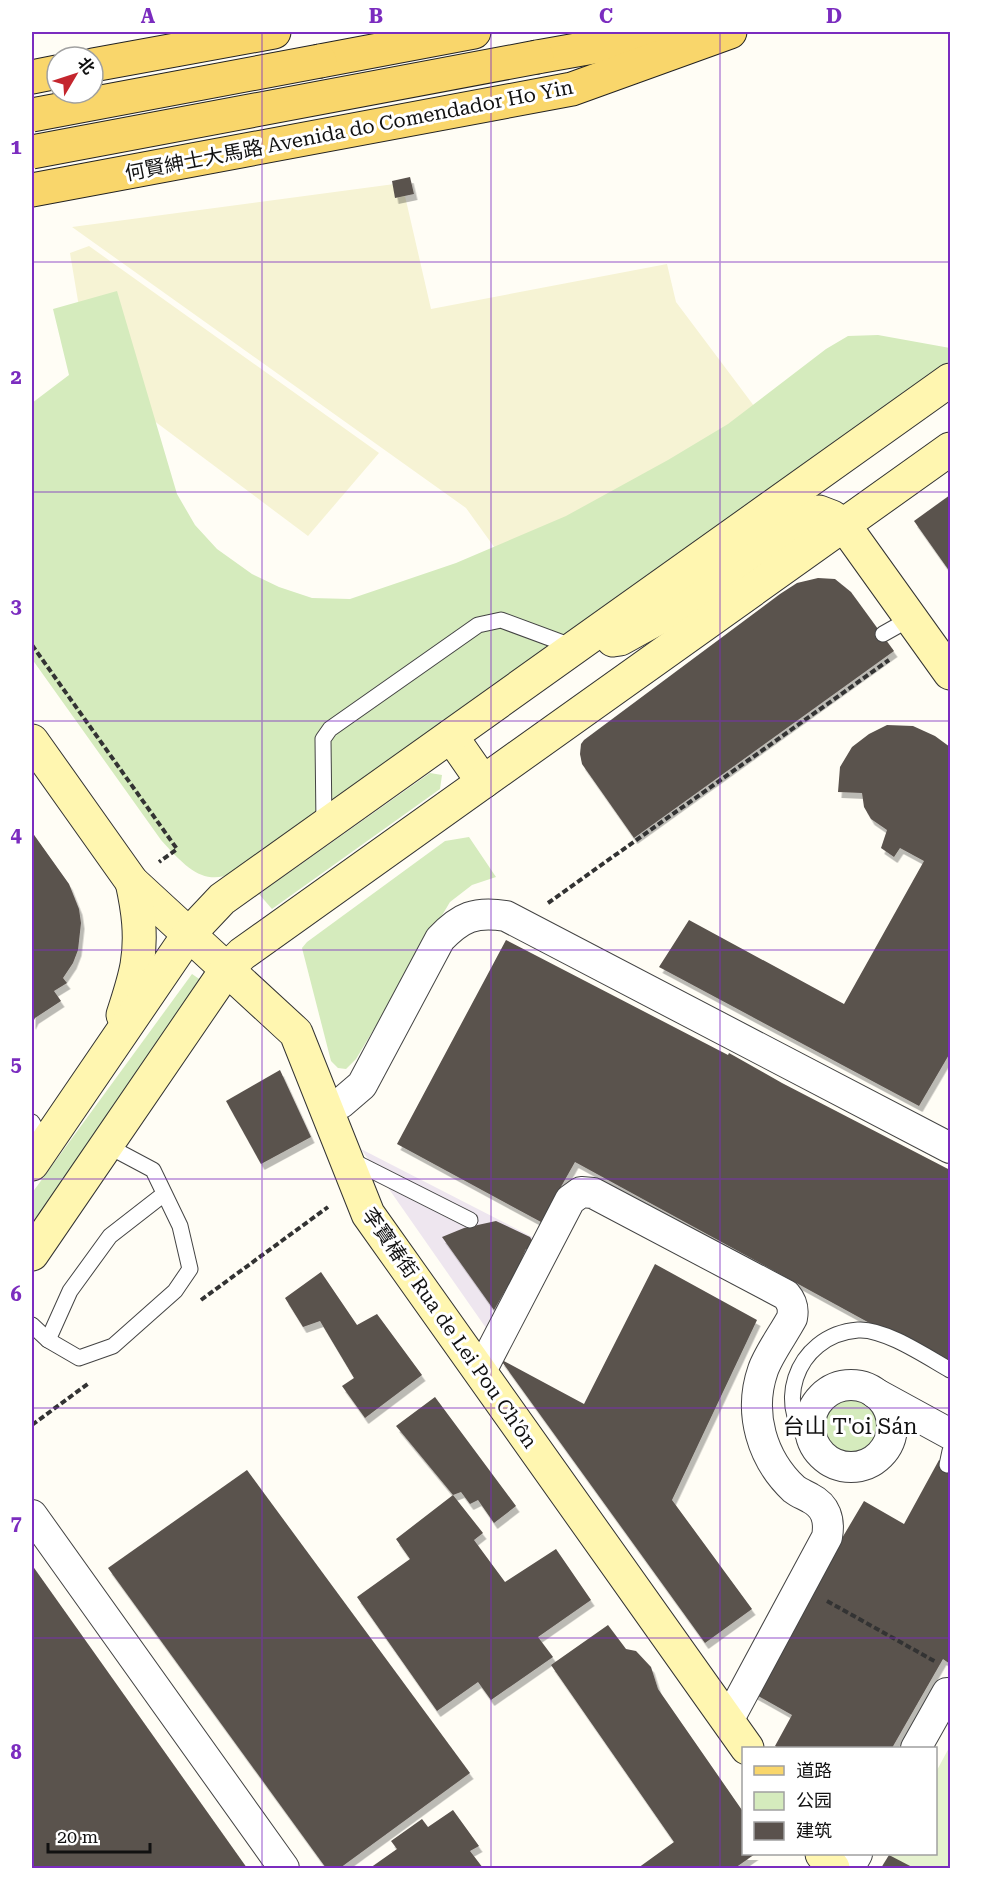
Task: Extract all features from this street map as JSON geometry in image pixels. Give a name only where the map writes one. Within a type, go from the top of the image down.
[{"type":"main road","points":[[105,61],[149,48],[218,42],[274,32]]},
{"type":"main road","points":[[32,115],[474,32]]},
{"type":"main road","name":"何賢紳士大馬路 Avenida do Comendador Ho Yin","points":[[32,152],[678,32]]},
{"type":"main road","name":"何賢紳士大馬路 Avenida do Comendador Ho Yin","points":[[32,190],[572,89],[730,32]]},
{"type":"main road","points":[[105,74],[150,73],[169,76],[186,88],[193,108],[192,129],[185,147],[171,164]]},
{"type":"main road","points":[[36,1143],[117,1040],[189,934],[222,899],[951,380]]},
{"type":"main road","points":[[32,1254],[227,969],[242,954],[951,449]]},
{"type":"main road","points":[[576,647],[620,639],[658,618],[791,523],[819,512],[844,525],[904,625],[951,673]]},
{"type":"main road","points":[[450,736],[483,782]]},
{"type":"main road","name":"李寶椿街 Rua de Lei Pou Ch'ôn","points":[[32,741],[132,882],[296,1034],[368,1214],[746,1747]]},
{"type":"main road","points":[[117,1040],[137,966],[140,937],[138,908],[132,882]]},
{"type":"main road","points":[[823,1855],[833,1869]]},
{"type":"street","points":[[326,1108],[341,1102],[362,1085],[440,939],[452,926],[469,916],[487,913],[506,916],[951,1148]]},
{"type":"street","points":[[480,1372],[570,1200],[581,1192],[593,1193],[786,1295],[790,1300],[794,1311],[792,1318],[763,1370],[756,1401],[759,1433],[772,1463],[796,1490],[816,1501],[823,1508],[829,1527],[827,1537],[728,1720]]},
{"type":"street","points":[[874,1393],[884,1402],[890,1414],[889,1442],[881,1454],[857,1467],[843,1467],[830,1461],[819,1452],[812,1439],[810,1425],[812,1413],[818,1401],[827,1392],[838,1387],[851,1385],[864,1387],[951,1434]]},
{"type":"street","points":[[807,1496],[819,1452]]},
{"type":"street","points":[[32,1515],[284,1869]]},
{"type":"street","points":[[917,1747],[947,1694],[951,1695]]},
{"type":"street","points":[[849,1869],[856,1855]]},
{"type":"lane","points":[[187,32],[196,37],[218,42]]},
{"type":"lane","points":[[324,828],[323,739],[330,729],[477,625],[501,620],[576,647]]},
{"type":"lane","points":[[32,1325],[48,1340],[79,1358],[113,1346],[175,1291],[190,1269],[180,1226],[153,1170],[106,1145]]},
{"type":"lane","points":[[345,1157],[470,1220]]},
{"type":"lane","points":[[48,1340],[70,1291],[110,1236],[164,1194]]},
{"type":"lane","points":[[819,1452],[809,1444],[797,1425],[792,1403],[794,1381],[803,1360],[818,1344],[837,1334],[860,1330],[881,1333],[951,1370]]},
{"type":"path","points":[[519,923],[904,625]]},
{"type":"path","points":[[32,645],[177,849],[132,882]]},
{"type":"path","points":[[800,1586],[940,1665]]},
{"type":"shaded area","points":[[402,183],[431,309],[667,264],[676,302],[793,458],[556,633],[466,508],[72,227]]},
{"type":"shaded area","points":[[89,246],[379,453],[308,536],[90,373],[70,253]]},
{"type":"shaded area","points":[[361,1149],[540,1241],[493,1338]]},
{"type":"green space","points":[[117,291],[177,494],[195,525],[217,549],[252,574],[279,587],[312,598],[350,599],[456,563],[566,516],[728,424],[826,349],[848,336],[878,335],[950,348],[950,361],[258,860],[242,870],[216,877],[205,876],[194,871],[161,840],[32,659],[32,403],[69,375],[53,309]]},
{"type":"green space","points":[[430,773],[442,775],[440,789],[272,909],[259,894]]},
{"type":"green space","points":[[469,837],[496,877],[472,885],[450,902],[356,1059],[346,1069],[338,1068],[331,1061],[302,948],[307,942],[445,841]]},
{"type":"green space","points":[[192,974],[211,987],[32,1232],[32,1193]]},
{"type":"green space","points":[[850,1389],[864,1392],[876,1400],[884,1412],[887,1426],[884,1440],[876,1452],[864,1460],[850,1463],[836,1460],[824,1452],[816,1440],[813,1426],[816,1412],[824,1400],[836,1392]]},
{"type":"green space","points":[[950,1746],[950,1868],[882,1868],[889,1855],[937,1855],[937,1770]]},
{"type":"building","points":[[410,177],[414,194],[395,198],[392,181]]},
{"type":"building","points":[[950,495],[950,572],[914,521]]},
{"type":"building","points":[[818,578],[835,579],[851,592],[894,651],[634,838],[582,764],[581,744],[780,594],[797,583]]},
{"type":"building","points":[[887,725],[913,726],[935,736],[950,747],[950,1053],[919,1106],[659,967],[689,920],[844,1004],[924,861],[900,848],[894,857],[881,848],[887,830],[871,819],[864,807],[862,793],[838,792],[840,767],[852,747],[869,734]]},
{"type":"building","points":[[32,832],[69,884],[79,909],[81,923],[78,950],[63,978],[67,983],[54,991],[61,1001],[35,1018],[32,1024]]},
{"type":"building","points":[[506,940],[728,1055],[729,1053],[950,1170],[950,1367],[575,1162],[541,1222],[397,1144]]},
{"type":"building","points":[[280,1070],[311,1137],[261,1164],[226,1101]]},
{"type":"building","points":[[496,1221],[530,1237],[533,1242],[530,1249],[526,1249],[494,1310],[442,1237],[464,1228]]},
{"type":"building","points":[[655,1264],[757,1320],[672,1500],[752,1609],[705,1643],[500,1359],[584,1404]]},
{"type":"building","points":[[321,1272],[357,1325],[377,1314],[422,1375],[365,1418],[342,1386],[354,1378],[320,1321],[303,1327],[285,1298]]},
{"type":"building","points":[[435,1397],[516,1506],[494,1523],[478,1500],[470,1504],[461,1492],[453,1495],[396,1426]]},
{"type":"building","points":[[939,1460],[950,1467],[950,1664],[943,1659],[893,1747],[776,1747],[792,1715],[751,1692],[864,1501],[904,1524]]},
{"type":"building","points":[[247,1470],[470,1773],[340,1868],[326,1868],[108,1568]]},
{"type":"building","points":[[453,1495],[483,1533],[474,1540],[505,1582],[556,1549],[591,1600],[538,1637],[553,1657],[491,1700],[478,1682],[437,1711],[357,1597],[410,1559],[396,1539]]},
{"type":"building","points":[[32,1565],[247,1868],[32,1868]]},
{"type":"building","points":[[608,1625],[626,1649],[636,1651],[651,1667],[658,1689],[742,1810],[742,1855],[754,1855],[735,1868],[638,1868],[674,1842],[551,1665]]},
{"type":"building","points":[[453,1810],[479,1846],[470,1851],[483,1868],[370,1868],[397,1849],[391,1841],[422,1819],[428,1827]]},
{"type":"building","points":[[889,1855],[914,1868],[881,1868]]},
{"type":"district","name":"台山 T'oi Sán","points":[[850,1426]]}]
